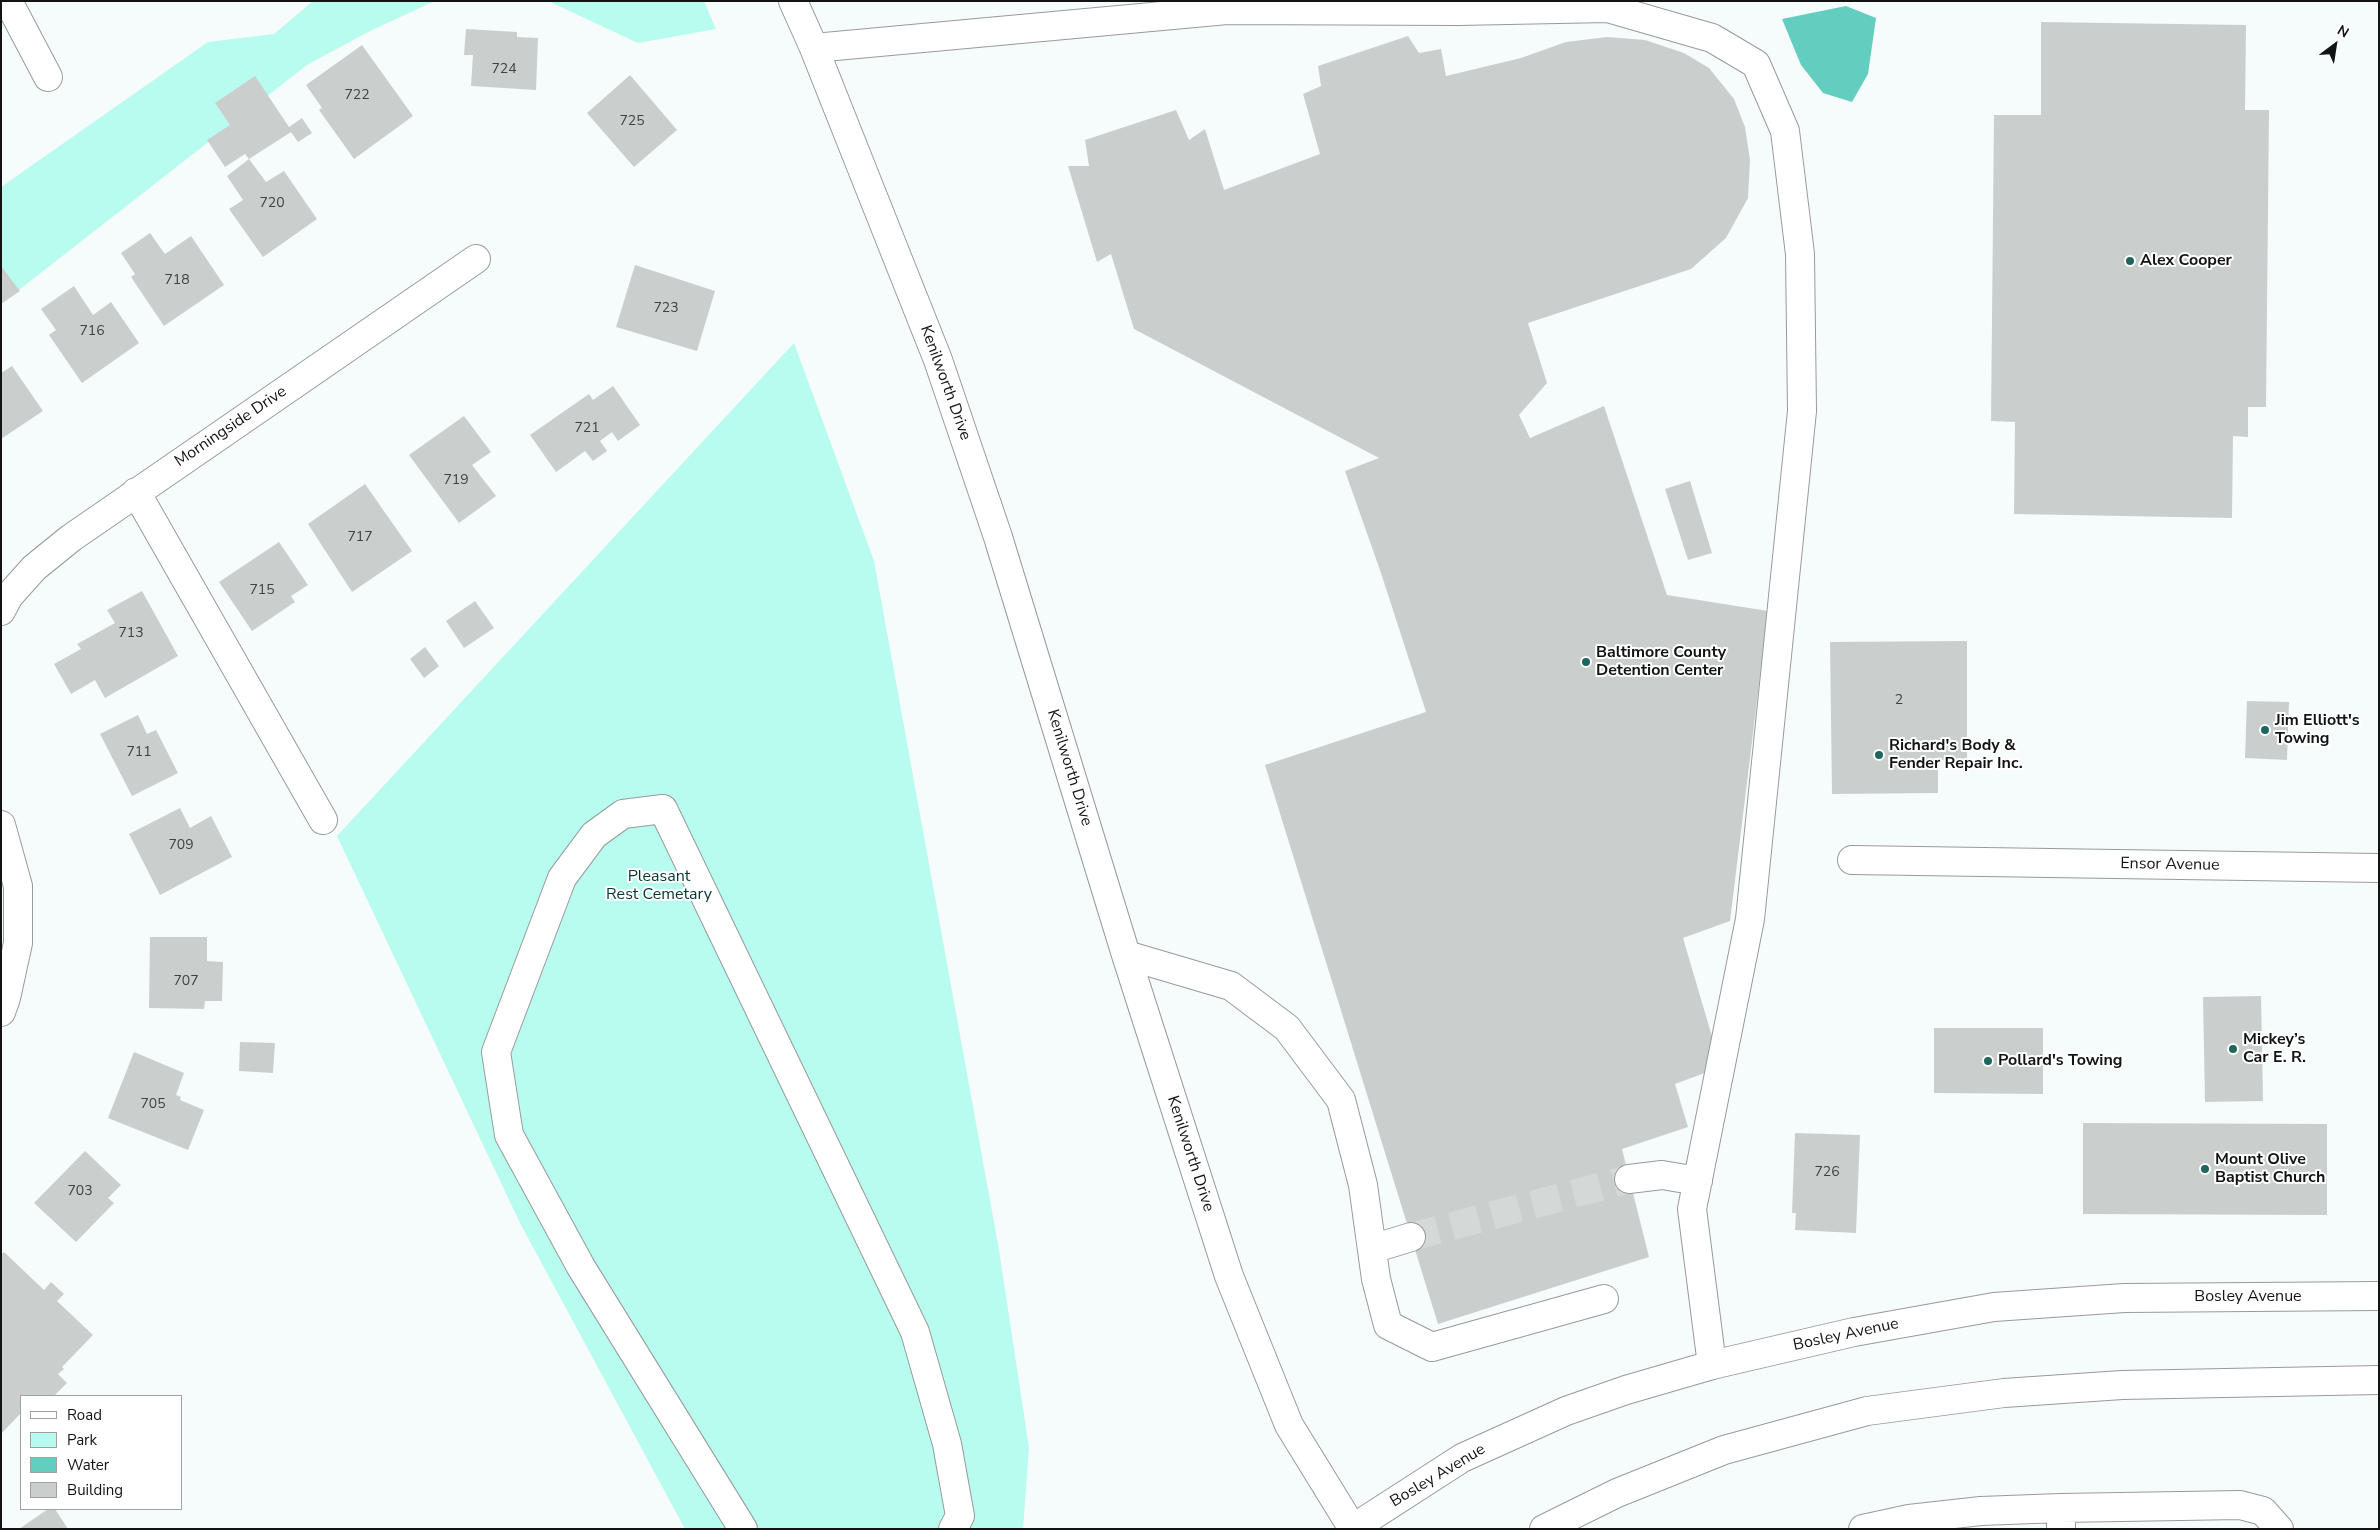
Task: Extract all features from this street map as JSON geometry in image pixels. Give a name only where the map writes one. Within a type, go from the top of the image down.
[{"type":"street","points":[[8,1],[48,77]]},
{"type":"street","name":"Kenilworth Drive","points":[[793,1],[814,48],[938,360],[998,537],[1126,955],[1229,1276],[1289,1425],[1353,1529]]},
{"type":"street","points":[[814,48],[1227,10],[1458,11],[1608,8],[1712,38],[1756,64],[1785,131],[1800,254],[1802,411],[1750,919],[1692,1208],[1712,1365]]},
{"type":"street","name":"Morningside Drive","points":[[1,611],[9,596],[34,568],[136,492],[476,259]]},
{"type":"street","points":[[136,492],[323,820]]},
{"type":"street","points":[[742,1529],[581,1267],[509,1135],[496,1052],[562,878],[594,835],[623,814],[663,809],[915,1332],[947,1444],[960,1516],[953,1529]]},
{"type":"street","points":[[1,825],[18,886],[18,943],[1,1012]]},
{"type":"street","name":"Ensor Avenue","points":[[1852,860],[2379,868]]},
{"type":"street","points":[[1126,955],[1231,986],[1287,1028],[1341,1100],[1363,1185],[1376,1279],[1388,1325],[1432,1347],[1604,1299]]},
{"type":"street","points":[[1629,1180],[1662,1175],[1698,1181]]},
{"type":"street","points":[[1372,1249],[1411,1237]]},
{"type":"street","name":"Bosley Avenue","points":[[1353,1529],[1462,1458],[1566,1411],[1626,1390],[1712,1365],[1854,1332],[1994,1306],[2124,1298],[2379,1296]]},
{"type":"street","points":[[1544,1529],[1617,1493],[1724,1450],[1868,1411],[2004,1393],[2122,1385],[2379,1380]]},
{"type":"street","points":[[1863,1529],[1909,1519],[1981,1510],[2061,1518],[2240,1505],[2263,1511],[2279,1529]]},
{"type":"green space","points":[[313,1],[435,1],[370,31],[307,65],[1,304],[1,187],[208,42],[274,34]]},
{"type":"green space","points":[[548,1],[704,1],[716,29],[638,43]]},
{"type":"green space","name":"Pleasant Rest Cemetary","points":[[794,343],[874,561],[999,1250],[1029,1448],[1023,1529],[685,1529],[520,1223],[337,836]]},
{"type":"water","points":[[1846,6],[1876,18],[1868,74],[1852,102],[1823,93],[1801,65],[1782,19]]},
{"type":"building","name":"Alex Cooper","points":[[2041,22],[2246,25],[2245,110],[2269,110],[2266,407],[2248,407],[2248,437],[2233,436],[2232,518],[2014,514],[2015,422],[1991,421],[1994,115],[2041,115]]},
{"type":"building","points":[[466,29],[517,32],[517,37],[538,38],[536,90],[471,86],[473,55],[464,55]]},
{"type":"building","name":"Baltimore County Detention Center","points":[[1408,36],[1419,53],[1441,49],[1446,76],[1521,58],[1566,42],[1607,37],[1645,40],[1684,53],[1709,68],[1734,99],[1745,127],[1750,160],[1748,198],[1726,238],[1691,269],[1528,323],[1547,383],[1519,415],[1530,438],[1604,406],[1667,595],[1768,611],[1730,921],[1683,938],[1721,1067],[1675,1084],[1688,1127],[1622,1149],[1649,1257],[1438,1324],[1265,765],[1426,712],[1381,573],[1345,471],[1379,458],[1134,329],[1111,254],[1097,262],[1068,166],[1089,166],[1085,140],[1176,110],[1189,140],[1205,129],[1224,190],[1320,154],[1303,94],[1321,86],[1318,66]]},
{"type":"building","points":[[362,45],[413,116],[354,159],[319,110],[322,108],[306,85]]},
{"type":"building","points":[[630,75],[677,130],[634,167],[587,113]]},
{"type":"building","points":[[255,76],[289,127],[302,118],[312,133],[298,142],[291,132],[249,159],[245,154],[225,167],[207,140],[230,125],[215,103]]},
{"type":"building","points":[[249,159],[266,182],[284,171],[317,219],[263,257],[229,209],[243,200],[227,176]]},
{"type":"building","points":[[150,233],[165,254],[191,236],[224,285],[164,326],[131,277],[135,274],[121,253]]},
{"type":"building","points":[[635,265],[715,291],[697,351],[616,327]]},
{"type":"building","points":[[1,266],[20,291],[1,304]]},
{"type":"building","points":[[74,286],[93,315],[111,302],[139,343],[82,383],[49,335],[56,330],[41,309]]},
{"type":"building","points":[[12,366],[43,411],[1,439],[1,373]]},
{"type":"building","points":[[613,386],[640,425],[618,441],[612,432],[600,441],[607,451],[593,461],[585,451],[556,472],[530,435],[589,394],[593,400]]},
{"type":"building","points":[[464,416],[491,452],[472,465],[496,496],[459,523],[409,455]]},
{"type":"building","points":[[1690,481],[1712,553],[1688,560],[1665,489]]},
{"type":"building","points":[[365,484],[412,551],[352,592],[308,524]]},
{"type":"building","points":[[279,542],[308,585],[291,596],[295,602],[252,631],[219,582]]},
{"type":"building","points":[[142,591],[178,656],[105,698],[95,680],[71,694],[54,664],[81,649],[77,644],[115,623],[107,610]]},
{"type":"building","points":[[475,601],[494,628],[464,648],[446,621]]},
{"type":"building","points":[[1967,641],[1967,760],[1938,760],[1938,793],[1832,794],[1830,642]]},
{"type":"building","points":[[425,647],[439,666],[424,678],[410,659]]},
{"type":"building","points":[[2247,701],[2289,702],[2287,760],[2245,758]]},
{"type":"building","points":[[138,715],[147,734],[156,730],[178,773],[132,796],[100,734]]},
{"type":"building","points":[[180,808],[190,828],[211,816],[232,857],[160,895],[129,834]]},
{"type":"building","points":[[150,937],[207,937],[207,961],[223,962],[222,1001],[205,1001],[204,1009],[149,1008]]},
{"type":"building","name":"Mickey’s Car E. R.","points":[[2261,996],[2263,1101],[2205,1102],[2203,997]]},
{"type":"building","name":"Pollard's Towing","points":[[1934,1028],[2043,1028],[2043,1094],[1934,1093]]},
{"type":"building","points":[[240,1042],[275,1043],[273,1073],[239,1071]]},
{"type":"building","points":[[134,1052],[184,1073],[176,1095],[181,1097],[180,1100],[204,1110],[188,1150],[108,1118]]},
{"type":"building","name":"Mount Olive Baptist Church","points":[[2083,1123],[2327,1124],[2327,1215],[2083,1214]]},
{"type":"building","points":[[1795,1133],[1860,1135],[1856,1233],[1795,1230],[1796,1213],[1792,1213]]},
{"type":"building","points":[[85,1151],[121,1185],[108,1198],[114,1203],[76,1242],[34,1203]]},
{"type":"building","points":[[4,1252],[44,1290],[51,1282],[64,1294],[57,1301],[93,1335],[62,1367],[64,1369],[58,1374],[67,1383],[55,1395],[20,1395],[20,1414],[1,1434],[1,1255]]},
{"type":"building","points":[[47,1510],[56,1510],[68,1529],[19,1529]]},
{"type":"tunnel","points":[[1411,1237],[1629,1179]]},
{"type":"place","name":"Alex Cooper","points":[[2130,261]]},
{"type":"place","name":"Baltimore County Detention Center","points":[[1586,662]]},
{"type":"place","name":"Jim Elliott's Towing","points":[[2265,730]]},
{"type":"place","name":"Richard's Body & Fender Repair Inc.","points":[[1879,755]]},
{"type":"place","name":"Mickey’s Car E. R.","points":[[2233,1049]]},
{"type":"place","name":"Pollard's Towing","points":[[1988,1061]]},
{"type":"place","name":"Mount Olive Baptist Church","points":[[2205,1169]]}]
